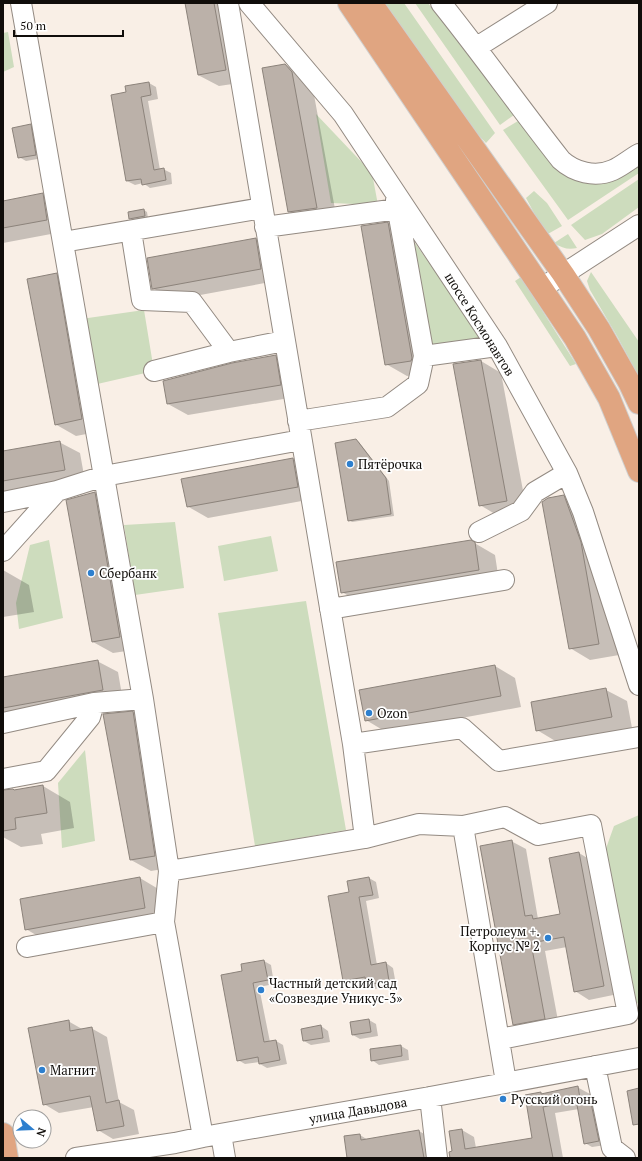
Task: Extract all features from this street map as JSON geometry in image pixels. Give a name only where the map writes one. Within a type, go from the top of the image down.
[{"type":"main road","points":[[349,3],[576,338],[609,398],[639,471]]},
{"type":"main road","points":[[371,3],[563,274],[599,329],[639,403]]},
{"type":"main road","points":[[3,1134],[7,1158]]},
{"type":"street","points":[[21,3],[143,699],[169,871],[164,922],[212,1135],[225,1158]]},
{"type":"street","points":[[228,3],[263,218],[353,744],[365,838]]},
{"type":"street","name":"шоссе Космонавтов","points":[[249,3],[343,114],[396,201],[497,346],[567,473],[583,512],[639,685]]},
{"type":"street","points":[[441,3],[477,47],[524,115],[561,160],[567,165],[588,173],[606,173],[639,154]]},
{"type":"street","points":[[477,47],[547,3]]},
{"type":"street","points":[[3,502],[57,490],[104,476],[300,431],[387,407],[418,384],[424,356],[396,201],[263,218],[131,231],[63,242]]},
{"type":"street","points":[[542,288],[639,225]]},
{"type":"street","points":[[131,231],[142,300],[192,302],[229,352]]},
{"type":"street","points":[[154,371],[229,352],[284,341]]},
{"type":"street","points":[[424,356],[497,346]]},
{"type":"street","points":[[479,532],[521,511],[535,492],[567,473]]},
{"type":"street","points":[[3,552],[57,490]]},
{"type":"street","points":[[330,609],[504,580]]},
{"type":"street","points":[[3,723],[94,702],[143,699]]},
{"type":"street","points":[[3,779],[46,771],[90,717],[94,702]]},
{"type":"street","points":[[353,744],[462,728],[499,761],[639,737]]},
{"type":"street","points":[[169,871],[365,838],[419,824],[463,826],[505,817],[538,835],[591,825],[628,1014],[500,1038]]},
{"type":"street","points":[[463,826],[500,1038],[506,1082]]},
{"type":"street","points":[[27,947],[164,922]]},
{"type":"street","name":"улица Давыдова","points":[[76,1158],[176,1150],[212,1135],[430,1097],[639,1058]]},
{"type":"street","points":[[595,1066],[612,1148],[625,1158]]},
{"type":"street","points":[[430,1097],[438,1158]]},
{"type":"green space","points":[[383,3],[404,3],[495,133],[486,143],[451,106]]},
{"type":"green space","points":[[415,3],[428,3],[514,115],[500,125]]},
{"type":"green space","points":[[8,32],[14,67],[3,72],[3,33]]},
{"type":"green space","points":[[316,114],[372,173],[378,205],[331,203]]},
{"type":"green space","points":[[518,121],[569,176],[639,160],[639,173],[568,220],[503,130]]},
{"type":"green space","points":[[639,179],[639,207],[602,234],[585,240],[571,225]]},
{"type":"green space","points":[[534,191],[547,203],[562,226],[546,235],[526,198]]},
{"type":"green space","points":[[568,234],[577,248],[565,248],[554,243]]},
{"type":"green space","points":[[410,236],[483,339],[427,345]]},
{"type":"green space","points":[[591,272],[639,342],[639,377],[590,290],[587,281]]},
{"type":"green space","points":[[521,277],[576,364],[570,366],[515,281]]},
{"type":"green space","points":[[144,310],[154,371],[93,385],[81,319]]},
{"type":"green space","points":[[175,522],[184,588],[135,595],[124,525]]},
{"type":"green space","points":[[271,536],[278,571],[224,581],[218,546]]},
{"type":"green space","points":[[49,540],[63,618],[19,629],[16,603],[30,545]]},
{"type":"green space","points":[[306,601],[346,830],[255,846],[218,613]]},
{"type":"green space","points":[[85,750],[95,841],[62,848],[58,783]]},
{"type":"green space","points":[[639,815],[639,1005],[629,994],[604,854],[614,826]]},
{"type":"building","points":[[185,3],[214,3],[226,70],[198,75]]},
{"type":"building","points":[[285,64],[292,72],[317,208],[288,212],[262,68]]},
{"type":"building","points":[[149,82],[151,95],[141,97],[154,170],[164,168],[166,180],[142,185],[141,179],[126,181],[111,95],[126,92],[125,86]]},
{"type":"building","points":[[31,124],[36,155],[18,158],[12,128]]},
{"type":"building","points":[[43,193],[47,220],[3,228],[3,201]]},
{"type":"building","points":[[144,209],[145,216],[129,219],[128,212]]},
{"type":"building","points":[[388,222],[412,358],[411,361],[385,365],[361,226]]},
{"type":"building","points":[[256,238],[261,269],[152,289],[147,258]]},
{"type":"building","points":[[57,273],[82,419],[55,425],[27,279]]},
{"type":"building","points":[[276,355],[281,385],[167,404],[163,381],[232,363]]},
{"type":"building","points":[[481,360],[507,501],[479,506],[453,364]]},
{"type":"building","points":[[356,439],[386,478],[391,514],[348,521],[335,443]]},
{"type":"building","points":[[60,441],[65,470],[3,481],[3,451]]},
{"type":"building","points":[[293,458],[298,487],[187,507],[181,479]]},
{"type":"building","points":[[95,492],[120,637],[92,642],[66,500]]},
{"type":"building","points":[[564,495],[581,542],[599,644],[569,649],[542,502],[548,498]]},
{"type":"building","points":[[471,540],[475,542],[479,570],[341,593],[336,562]]},
{"type":"building","points":[[98,660],[103,690],[3,708],[3,677]]},
{"type":"building","points":[[495,665],[501,696],[365,721],[359,690]]},
{"type":"building","points":[[606,688],[612,717],[536,731],[531,702]]},
{"type":"building","points":[[133,711],[155,856],[130,860],[103,714]]},
{"type":"building","points":[[43,785],[47,813],[15,818],[16,829],[3,831],[3,790],[14,790]]},
{"type":"building","points":[[512,840],[525,916],[532,915],[533,919],[560,914],[549,858],[579,852],[604,986],[574,992],[564,937],[531,943],[545,1019],[513,1025],[480,846]]},
{"type":"building","points":[[140,877],[145,908],[25,930],[20,899]]},
{"type":"building","points":[[369,877],[373,895],[359,897],[371,965],[386,962],[389,981],[366,985],[365,977],[343,981],[328,896],[349,892],[347,881]]},
{"type":"building","points":[[264,960],[268,980],[253,983],[264,1042],[276,1040],[280,1060],[259,1064],[258,1057],[237,1061],[221,975],[242,971],[241,964]]},
{"type":"building","points":[[369,1019],[371,1032],[352,1035],[350,1022]]},
{"type":"building","points":[[69,1020],[70,1031],[92,1027],[106,1103],[119,1100],[124,1126],[97,1131],[90,1096],[43,1105],[28,1028]]},
{"type":"building","points":[[321,1025],[323,1038],[303,1041],[301,1029]]},
{"type":"building","points":[[401,1045],[402,1056],[371,1061],[370,1049]]},
{"type":"building","points":[[578,1086],[580,1099],[543,1107],[553,1158],[450,1158],[449,1152],[452,1151],[449,1131],[462,1129],[465,1149],[532,1138],[525,1095],[541,1092],[541,1094]]},
{"type":"building","points":[[639,1088],[639,1124],[633,1125],[627,1091]]},
{"type":"building","points":[[591,1103],[599,1141],[584,1144],[577,1105]]},
{"type":"building","points":[[419,1130],[424,1158],[347,1158],[344,1136],[360,1134],[361,1140]]},
{"type":"place","name":"Пятёрочка","points":[[350,464]]},
{"type":"place","name":"Сбербанк","points":[[91,573]]},
{"type":"place","name":"Ozon","points":[[369,713]]},
{"type":"place","name":"Петролеум +. Корпус № 2","points":[[548,938]]},
{"type":"place","name":"Частный детский сад «Созвездие Уникус-3»","points":[[261,990]]},
{"type":"place","name":"Магнит","points":[[42,1070]]},
{"type":"place","name":"Русский огонь","points":[[503,1099]]}]
